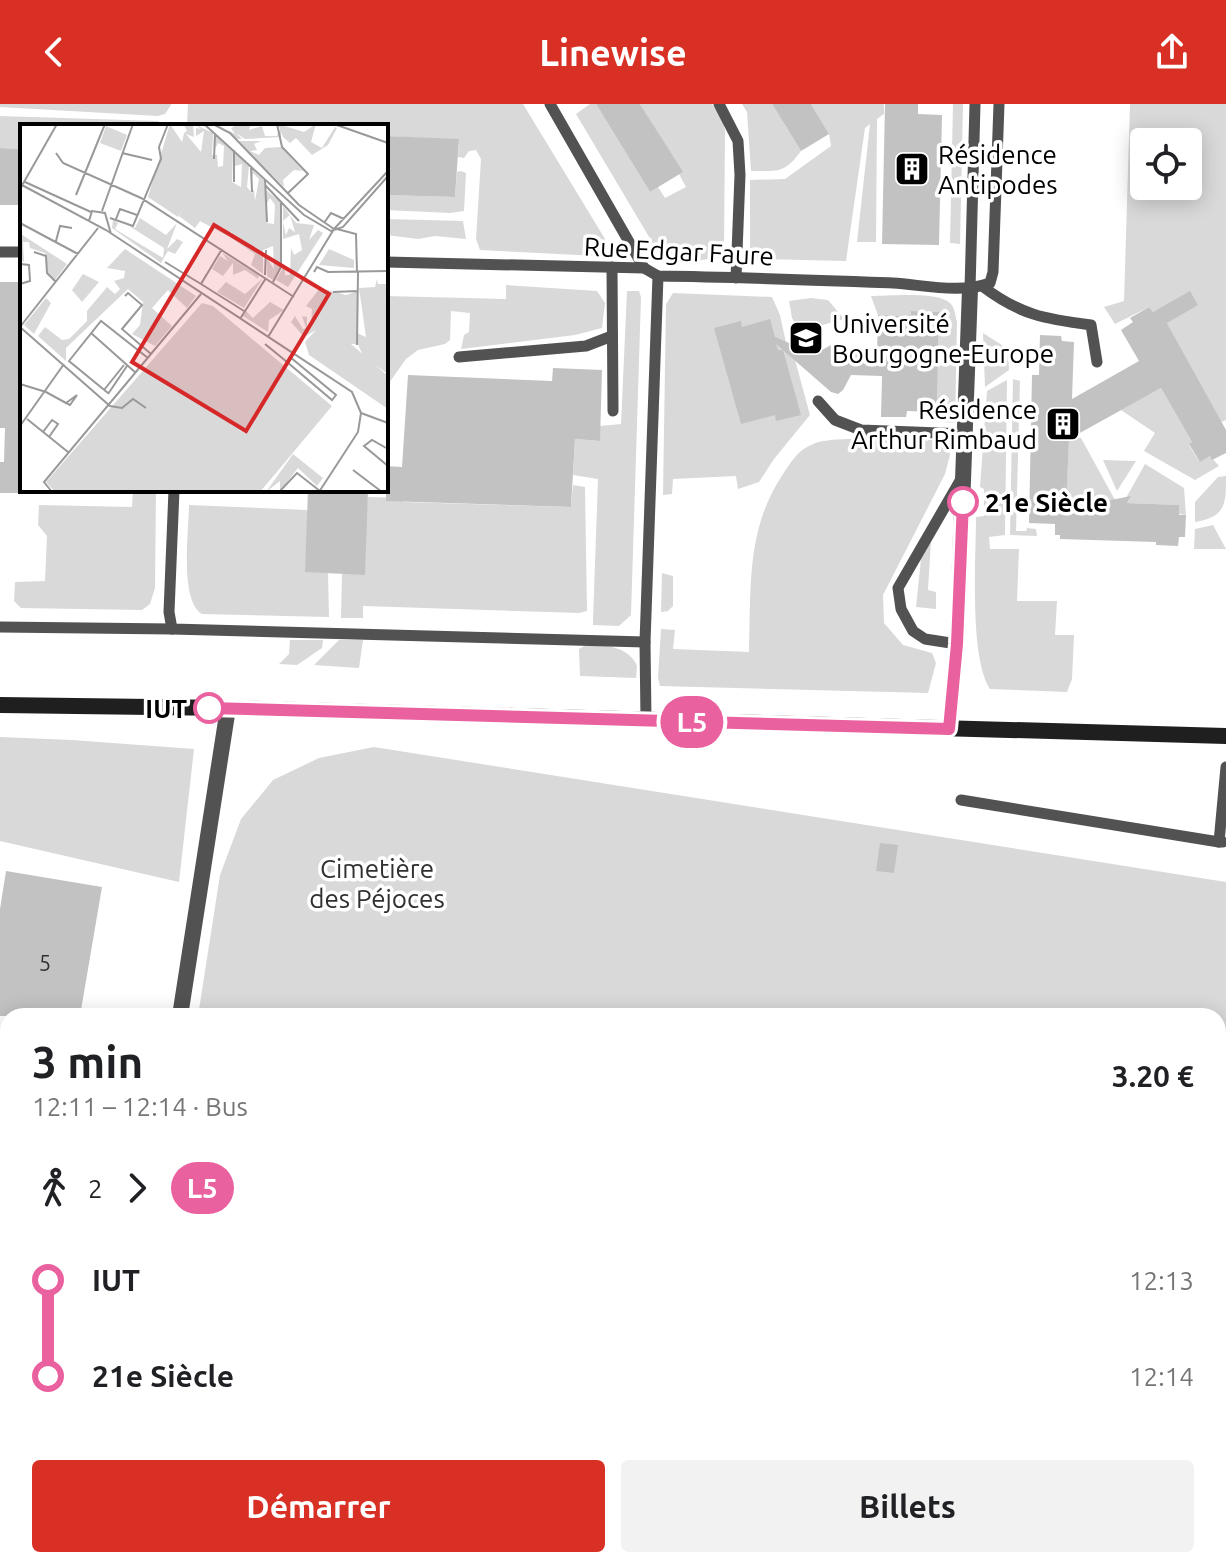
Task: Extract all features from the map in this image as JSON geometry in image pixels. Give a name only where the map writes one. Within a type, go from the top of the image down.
[{"type":"main road","points":[[0,705],[228,708],[1226,736]]},
{"type":"street","points":[[949,729],[957,644],[976,287]]},
{"type":"street","points":[[181,1008],[228,708]]},
{"type":"lane","points":[[550,104],[644,268]]},
{"type":"lane","points":[[719,104],[738,141],[740,175],[736,278]]},
{"type":"lane","points":[[975,104],[976,287]]},
{"type":"lane","points":[[976,287],[990,283],[993,272],[999,104]]},
{"type":"lane","name":"Rue Edgar Faure","points":[[388,262],[644,268],[658,276],[976,287]]},
{"type":"lane","points":[[612,267],[613,411]]},
{"type":"lane","points":[[646,720],[645,642],[658,276]]},
{"type":"lane","points":[[976,287],[1043,319],[1091,325],[1097,362]]},
{"type":"lane","points":[[459,357],[586,346],[612,336]]},
{"type":"lane","points":[[818,401],[835,420],[861,430],[966,434]]},
{"type":"lane","points":[[957,644],[925,639],[913,631],[901,609],[898,588],[964,474]]},
{"type":"lane","points":[[172,629],[169,612],[174,492]]},
{"type":"lane","points":[[0,627],[645,642]]},
{"type":"lane","points":[[961,800],[1222,842],[1226,767]]},
{"type":"green space","points":[[0,104],[171,105],[165,114],[158,116],[0,107]]},
{"type":"green space","points":[[188,104],[523,104],[616,257],[480,250],[476,239],[481,159],[476,150],[469,151],[464,158],[458,157],[459,140],[388,136],[388,124],[187,124]]},
{"type":"green space","points":[[590,104],[596,104],[650,192],[658,187],[665,198],[686,187],[679,174],[682,172],[640,104],[712,104],[723,121],[725,131],[724,250],[721,257],[695,261],[661,257],[576,114]]},
{"type":"green space","points":[[742,104],[772,104],[801,151],[790,164],[774,171],[751,171],[747,112]]},
{"type":"green space","points":[[811,104],[884,104],[884,114],[877,119],[876,242],[857,242],[870,124],[865,128],[846,261],[757,259],[750,249],[750,180],[785,179],[831,146],[829,134]]},
{"type":"green space","points":[[953,104],[963,104],[960,244],[950,243]]},
{"type":"green space","points":[[1130,104],[1226,104],[1226,420],[1221,422],[1167,323],[1171,320],[1163,307],[1153,312],[1149,307],[1115,324],[1104,307],[1124,301]]},
{"type":"green space","points":[[0,116],[158,121],[160,124],[20,124],[20,149],[0,148]]},
{"type":"green space","points":[[457,172],[466,173],[464,211],[388,210],[388,195],[455,197]]},
{"type":"green space","points":[[388,219],[463,221],[466,239],[435,236],[418,239],[388,235]]},
{"type":"green space","points":[[506,285],[597,291],[605,303],[602,328],[575,335],[461,349],[464,335],[469,332],[470,313],[451,311],[450,340],[418,350],[406,359],[389,383],[388,392],[388,296],[506,299]]},
{"type":"green space","points":[[627,291],[639,291],[641,297],[631,615],[619,626],[593,625],[598,479],[573,475],[575,439],[599,441],[600,426],[621,424]]},
{"type":"green space","points":[[673,293],[772,297],[780,315],[788,352],[794,356],[810,415],[759,482],[738,489],[736,476],[673,479],[672,494],[663,495],[666,304]]},
{"type":"green space","points":[[871,296],[935,297],[952,305],[957,322],[955,423],[932,421],[931,412],[937,411],[939,312],[912,311],[911,316],[878,315]]},
{"type":"green space","points":[[811,298],[828,300],[844,319],[798,329],[789,301]]},
{"type":"green space","points":[[983,333],[1008,349],[1009,370],[985,387]]},
{"type":"green space","points":[[1013,379],[1020,381],[1016,531],[1036,529],[1037,536],[1010,535]]},
{"type":"green space","points":[[1007,380],[1005,535],[989,537],[990,549],[1019,549],[1017,601],[1057,601],[1055,635],[1074,635],[1072,679],[1067,692],[990,689],[979,654],[975,606],[976,517],[984,516],[984,489],[980,487],[987,391]]},
{"type":"green space","points":[[1161,388],[1192,442],[1189,445],[1199,461],[1210,456],[1219,466],[1195,480],[1144,451],[1155,433],[1121,410]]},
{"type":"green space","points":[[1069,438],[1081,438],[1115,500],[1096,508],[1066,507]]},
{"type":"green space","points":[[937,440],[948,446],[950,455],[945,474],[883,595],[884,623],[903,645],[932,653],[936,663],[928,693],[660,686],[661,629],[675,630],[673,649],[749,652],[753,560],[762,516],[771,495],[803,449],[822,441]]},
{"type":"green space","points":[[1103,460],[1136,461],[1117,491]]},
{"type":"green space","points":[[1145,464],[1184,488],[1186,515],[1179,514],[1178,505],[1127,503],[1130,498],[1126,498]]},
{"type":"green space","points":[[1226,476],[1222,508],[1213,517],[1195,522],[1195,502],[1218,477]]},
{"type":"green space","points":[[573,485],[585,487],[587,611],[363,606],[363,618],[341,618],[342,574],[368,497],[403,498],[403,502],[571,507]]},
{"type":"green space","points":[[133,492],[156,492],[155,588],[150,604],[142,610],[21,608],[14,601],[15,582],[45,581],[47,536],[38,525],[39,505],[132,507]]},
{"type":"green space","points":[[189,505],[307,510],[328,573],[329,617],[202,614],[190,595],[188,580]]},
{"type":"green space","points":[[1213,525],[1226,549],[1194,549],[1195,529]]},
{"type":"green space","points":[[931,541],[928,590],[936,592],[936,609],[916,607],[921,559]]},
{"type":"green space","points":[[662,573],[673,576],[673,606],[661,612]]},
{"type":"green space","points":[[290,640],[323,640],[322,648],[297,665],[279,664],[289,654]]},
{"type":"green space","points":[[339,640],[363,640],[359,668],[314,665]]},
{"type":"green space","points":[[586,645],[608,646],[622,651],[637,666],[636,678],[580,676],[579,649]]},
{"type":"green space","points":[[0,737],[194,749],[179,882],[0,841]]},
{"type":"green space","name":"Cimetière des Péjoces","points":[[374,747],[1226,882],[1226,1008],[199,1008],[220,875],[241,819],[273,780],[319,758]]},
{"type":"building","points":[[596,104],[640,104],[683,172],[650,192]]},
{"type":"building","points":[[772,104],[811,104],[829,134],[801,151]]},
{"type":"building","name":"Résidence Antipodes","points":[[885,104],[918,104],[918,114],[942,115],[939,245],[882,244]]},
{"type":"building","points":[[388,136],[459,139],[455,197],[388,195]]},
{"type":"building","points":[[0,148],[20,149],[20,205],[0,205]]},
{"type":"building","points":[[0,282],[20,282],[22,493],[0,493],[5,428],[0,428]]},
{"type":"building","name":"Résidence Arthur Rimbaud","points":[[1190,291],[1198,305],[1167,323],[1226,430],[1226,453],[1200,462],[1161,388],[1069,439],[1066,509],[1131,496],[1127,503],[1179,505],[1179,515],[1186,515],[1185,537],[1179,537],[1178,546],[1156,545],[1156,542],[1060,539],[1060,535],[1055,535],[1055,524],[1029,523],[1032,375],[1039,375],[1040,335],[1061,336],[1062,341],[1074,342],[1072,399],[1139,361],[1121,330],[1133,322],[1130,318],[1149,307],[1153,312]]},
{"type":"building","points":[[911,311],[939,312],[937,412],[907,411],[906,417],[881,417],[882,376],[851,375],[838,394],[831,392],[783,350],[801,415],[776,421],[775,415],[741,424],[714,328],[741,321],[742,327],[770,319],[775,337],[815,354],[831,345],[845,352],[877,353],[878,315],[911,316]]},
{"type":"building","points":[[553,368],[602,370],[600,441],[575,439],[571,507],[386,501],[388,466],[402,467],[408,375],[552,381]]},
{"type":"building","points":[[308,492],[368,492],[365,575],[305,572]]},
{"type":"building","points":[[880,843],[898,845],[894,873],[876,871]]},
{"type":"building","points":[[6,871],[102,887],[81,1008],[0,1008],[0,909]]},
{"type":"bus line","name":"L5","points":[[209,708],[949,729],[957,644],[963,502]]},
{"type":"place","name":"Résidence Antipodes","points":[[912,169]]},
{"type":"place","name":"Université Bourgogne-Europe","points":[[806,338]]},
{"type":"place","name":"Résidence Arthur Rimbaud","points":[[1063,424]]},
{"type":"place","name":"21e Siècle","points":[[963,502]]},
{"type":"place","name":"IUT","points":[[209,708]]}]
